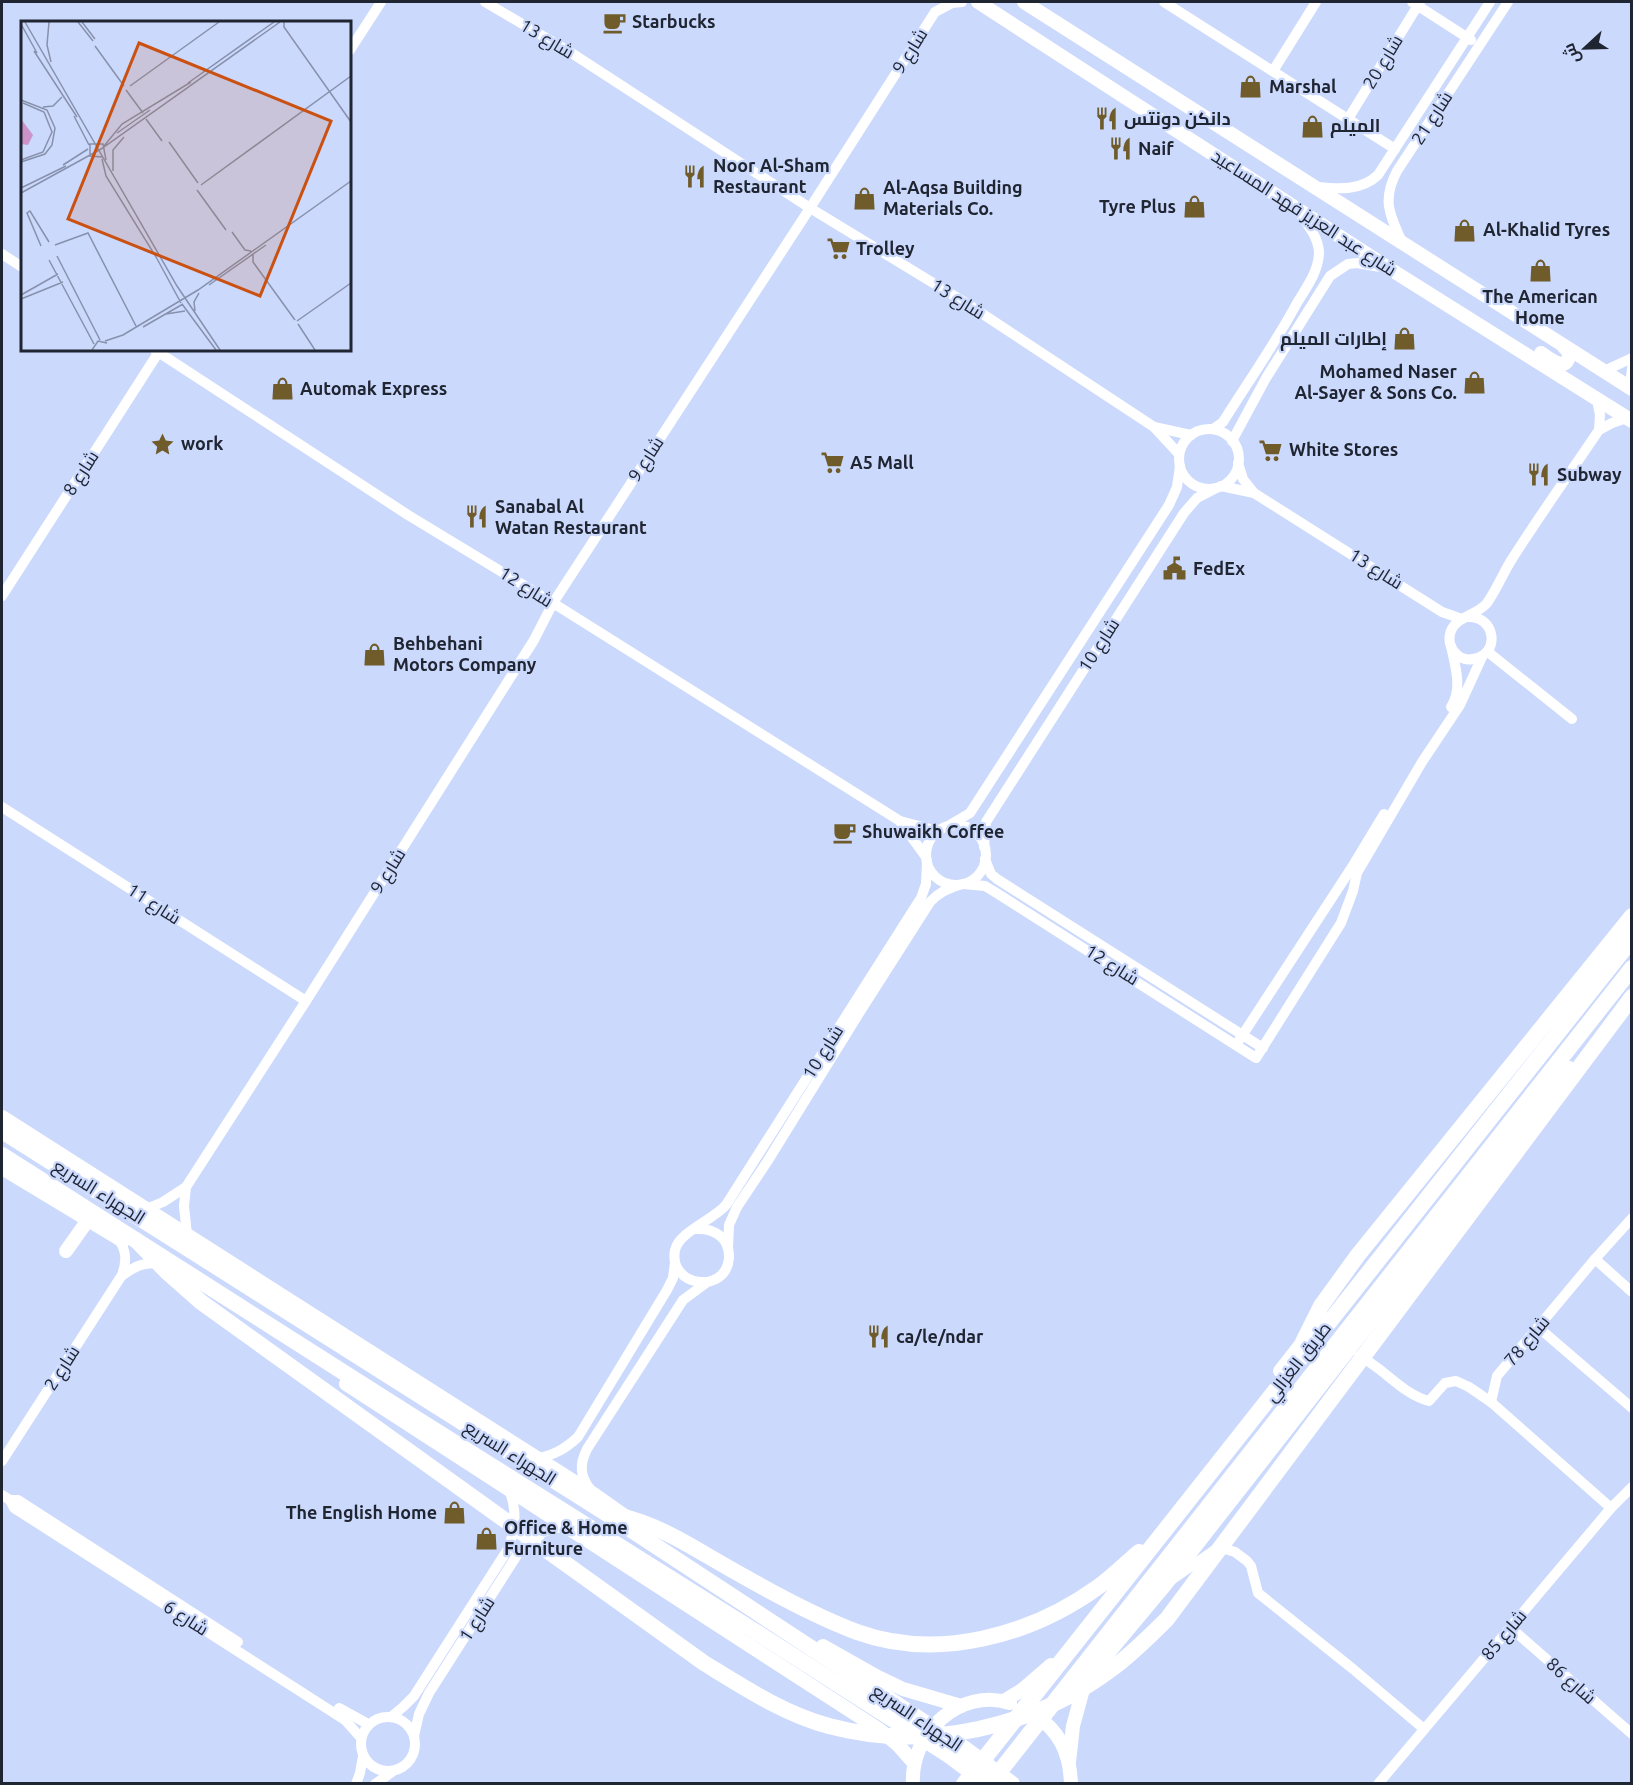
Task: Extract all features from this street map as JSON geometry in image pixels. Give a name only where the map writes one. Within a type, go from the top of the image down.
[{"type":"highway","points":[[1303,1342],[1322,1306],[1358,1255],[1576,982],[1632,916]]},
{"type":"highway","name":"طريق الغزالي","points":[[964,1784],[1632,939]]},
{"type":"highway","name":"طريق الغزالي","points":[[989,1784],[1632,968]]},
{"type":"highway","points":[[136,1240],[201,1302],[704,1663],[789,1712],[827,1726],[867,1735],[939,1736],[984,1728],[1054,1704],[1086,1687],[1112,1669],[1167,1619],[1632,997]]},
{"type":"highway","name":"الجهراء السريع","points":[[2,1129],[604,1512],[945,1736],[1012,1784]]},
{"type":"highway","name":"الجهراء السريع","points":[[2,1155],[764,1636],[950,1756],[989,1784]]},
{"type":"highway","points":[[604,1512],[635,1519],[662,1530],[773,1593],[858,1633],[912,1644],[940,1645],[1016,1630],[1062,1610],[1098,1587],[1167,1528]]},
{"type":"highway","points":[[950,1784],[980,1748],[1009,1725]]},
{"type":"main road","name":"شارع عبد العزيز فهد المساعيد","points":[[978,2],[1390,269],[1629,420]]},
{"type":"main road","name":"شارع عبد العزيز فهد المساعيد","points":[[1024,2],[1631,388]]},
{"type":"main road","points":[[1450,306],[1473,310],[1555,362],[1562,364],[1569,358],[1569,352],[1564,347]]},
{"type":"main road","name":"طريق الغزالي","points":[[1004,1701],[1047,1670],[1303,1342],[1632,929]]},
{"type":"main road","name":"طريق الغزالي","points":[[1069,1762],[1073,1726],[1082,1693],[1090,1675],[1166,1584],[1632,988]]},
{"type":"main road","name":"الجهراء السريع","points":[[2,1117],[538,1458],[843,1659],[903,1689],[961,1706]]},
{"type":"main road","name":"الجهراء السريع","points":[[2,1168],[162,1264],[880,1730],[914,1763]]},
{"type":"main road","points":[[66,1251],[88,1220]]},
{"type":"main road","points":[[913,1784],[914,1763],[918,1748],[926,1735],[948,1713],[961,1706],[982,1700],[1004,1701],[1026,1708],[1046,1721],[1060,1740],[1069,1762],[1071,1784]]},
{"type":"street","points":[[351,48],[381,2]]},
{"type":"street","name":"شارع 13","points":[[485,2],[570,52],[810,208],[966,303],[1154,427],[1180,460]]},
{"type":"street","name":"شارع 9","points":[[186,1186],[534,640],[553,603],[810,208],[935,7],[962,2]]},
{"type":"street","points":[[1164,2],[1395,149]]},
{"type":"street","points":[[1273,71],[1316,2]]},
{"type":"street","name":"شارع 21","points":[[1317,187],[1348,189],[1372,181],[1384,168],[1490,2]]},
{"type":"street","name":"شارع 21","points":[[1402,242],[1390,216],[1388,196],[1390,186],[1397,171],[1508,2]]},
{"type":"street","name":"شارع 20","points":[[1348,119],[1417,3],[1479,46]]},
{"type":"street","points":[[1213,429],[1223,422],[1288,319],[1315,271],[1319,254],[1316,238],[1294,206]]},
{"type":"street","points":[[2,254],[21,266]]},
{"type":"street","points":[[1232,441],[1266,378],[1330,276],[1348,264],[1357,263],[1390,269]]},
{"type":"street","name":"شارع 8","points":[[2,596],[157,351]]},
{"type":"street","name":"شارع 12","points":[[160,351],[408,515],[553,603],[900,821],[943,828]]},
{"type":"street","points":[[1604,372],[1632,358]]},
{"type":"street","points":[[1631,388],[1632,368]]},
{"type":"street","points":[[1485,654],[1467,660],[1455,652],[1450,643],[1452,627],[1487,603],[1510,561],[1599,429],[1600,415],[1597,400]]},
{"type":"street","points":[[1599,429],[1612,423],[1629,420]]},
{"type":"street","name":"شارع 13","points":[[1154,427],[1191,435]]},
{"type":"street","points":[[1213,429],[1224,433],[1232,441],[1237,451],[1238,463],[1234,474],[1218,487],[1204,488],[1193,484],[1185,476],[1180,460],[1183,443],[1191,435],[1202,430],[1213,429]]},
{"type":"street","name":"شارع 10","points":[[943,828],[970,813],[1169,505],[1177,487],[1180,460]]},
{"type":"street","name":"شارع 13","points":[[1238,463],[1244,479],[1254,493],[1436,608],[1448,615],[1464,618]]},
{"type":"street","name":"شارع 13","points":[[1218,487],[1254,493]]},
{"type":"street","name":"شارع 10","points":[[984,847],[986,822],[1184,513],[1197,498],[1218,487]]},
{"type":"street","points":[[1263,1048],[1341,923],[1358,873],[1422,762],[1460,705],[1491,646],[1492,634],[1487,624],[1487,603]]},
{"type":"street","points":[[1239,1040],[1352,867],[1417,758],[1455,701],[1456,675],[1450,643],[1445,623],[1436,608]]},
{"type":"street","points":[[1464,618],[1477,618],[1487,624]]},
{"type":"street","points":[[1485,654],[1572,719]]},
{"type":"street","name":"شارع 11","points":[[2,807],[306,1001]]},
{"type":"street","name":"شارع 12","points":[[900,821],[926,859]]},
{"type":"street","points":[[958,825],[967,827],[981,839],[984,847],[983,867],[978,875],[961,884],[950,884],[935,876],[926,859],[927,847],[931,838],[943,828],[958,825]]},
{"type":"street","name":"شارع 10","points":[[728,1249],[729,1226],[737,1207],[767,1162],[921,898],[926,885],[926,859]]},
{"type":"street","name":"شارع 12","points":[[961,884],[985,886],[1239,1040],[1263,1048],[1256,1058],[1239,1040],[997,879],[985,859]]},
{"type":"street","name":"شارع 10","points":[[696,1229],[726,1205],[930,902],[944,890],[961,884]]},
{"type":"street","points":[[1324,908],[1341,923]]},
{"type":"street","points":[[146,1209],[171,1198],[186,1186]]},
{"type":"street","points":[[186,1186],[184,1206],[187,1235]]},
{"type":"street","name":"شارع 78","points":[[1491,1402],[1497,1376],[1594,1259],[1632,1218]]},
{"type":"street","points":[[538,1458],[552,1456],[578,1437],[668,1290],[673,1278],[675,1248],[679,1240],[686,1233],[696,1229],[706,1228],[716,1232],[724,1239],[728,1249],[729,1259],[726,1268],[721,1275],[683,1300],[586,1449],[581,1470],[585,1483],[595,1495]]},
{"type":"street","points":[[117,1238],[125,1253],[126,1265],[123,1275]]},
{"type":"street","points":[[1594,1259],[1632,1292]]},
{"type":"street","points":[[675,1262],[680,1272],[688,1279],[709,1282]]},
{"type":"street","points":[[123,1275],[143,1264],[162,1264]]},
{"type":"street","name":"شارع 2","points":[[2,1461],[123,1275]]},
{"type":"street","points":[[1539,1328],[1632,1408]]},
{"type":"street","points":[[1343,1357],[1360,1356],[1408,1391],[1430,1401],[1444,1383],[1456,1381],[1469,1387],[1491,1402],[1611,1508]]},
{"type":"street","name":"شارع 85","points":[[1378,1784],[1632,1486]]},
{"type":"street","name":"شارع 1","points":[[390,1717],[414,1696],[508,1549],[513,1536],[515,1517],[509,1490]]},
{"type":"street","name":"شارع 6","points":[[6,1498],[18,1500],[368,1724]]},
{"type":"street","name":"شارع 6","points":[[6,1498],[14,1508],[345,1720],[361,1738]]},
{"type":"street","name":"شارع 1","points":[[414,1736],[419,1714],[429,1693],[519,1552],[530,1540],[543,1532],[566,1527]]},
{"type":"street","points":[[1166,1584],[1213,1551],[1222,1548],[1235,1552],[1247,1561],[1252,1570],[1258,1593],[1424,1729]]},
{"type":"street","name":"شارع 86","points":[[1511,1628],[1632,1734]]},
{"type":"street","points":[[375,1784],[408,1763],[415,1746],[414,1736],[401,1720],[390,1717],[381,1718],[368,1724],[361,1738],[360,1747],[368,1763],[384,1772],[392,1772]]},
{"type":"street","points":[[356,1784],[363,1756]]},
{"type":"place","name":"Starbucks","points":[[614,22]]},
{"type":"place","name":"Marshal","points":[[1251,87]]},
{"type":"place","name":"دانكن دونتس","points":[[1106,119]]},
{"type":"place","name":"الميلم","points":[[1312,126]]},
{"type":"place","name":"Naif","points":[[1120,149]]},
{"type":"place","name":"Noor Al-Sham Restaurant","points":[[695,176]]},
{"type":"place","name":"Al-Aqsa Building Materials Co.","points":[[865,198]]},
{"type":"place","name":"Tyre Plus","points":[[1194,207]]},
{"type":"place","name":"Al-Khalid Tyres","points":[[1465,230]]},
{"type":"place","name":"Trolley","points":[[838,249]]},
{"type":"place","name":"The American Home","points":[[1540,271]]},
{"type":"place","name":"إطارات الميلم","points":[[1405,339]]},
{"type":"place","name":"Mohamed Naser Al-Sayer & Sons Co.","points":[[1475,382]]},
{"type":"place","name":"Automak Express","points":[[282,389]]},
{"type":"place","name":"work","points":[[163,444]]},
{"type":"place","name":"White Stores","points":[[1271,450]]},
{"type":"place","name":"A5 Mall","points":[[832,463]]},
{"type":"place","name":"Subway","points":[[1539,475]]},
{"type":"place","name":"Sanabal Al Watan Restaurant","points":[[477,517]]},
{"type":"place","name":"FedEx","points":[[1175,569]]},
{"type":"place","name":"Behbehani Motors Company","points":[[375,654]]},
{"type":"place","name":"Shuwaikh Coffee","points":[[844,832]]},
{"type":"place","name":"ca/le/ndar","points":[[878,1337]]},
{"type":"place","name":"The English Home","points":[[455,1513]]},
{"type":"place","name":"Office & Home Furniture","points":[[486,1538]]}]
